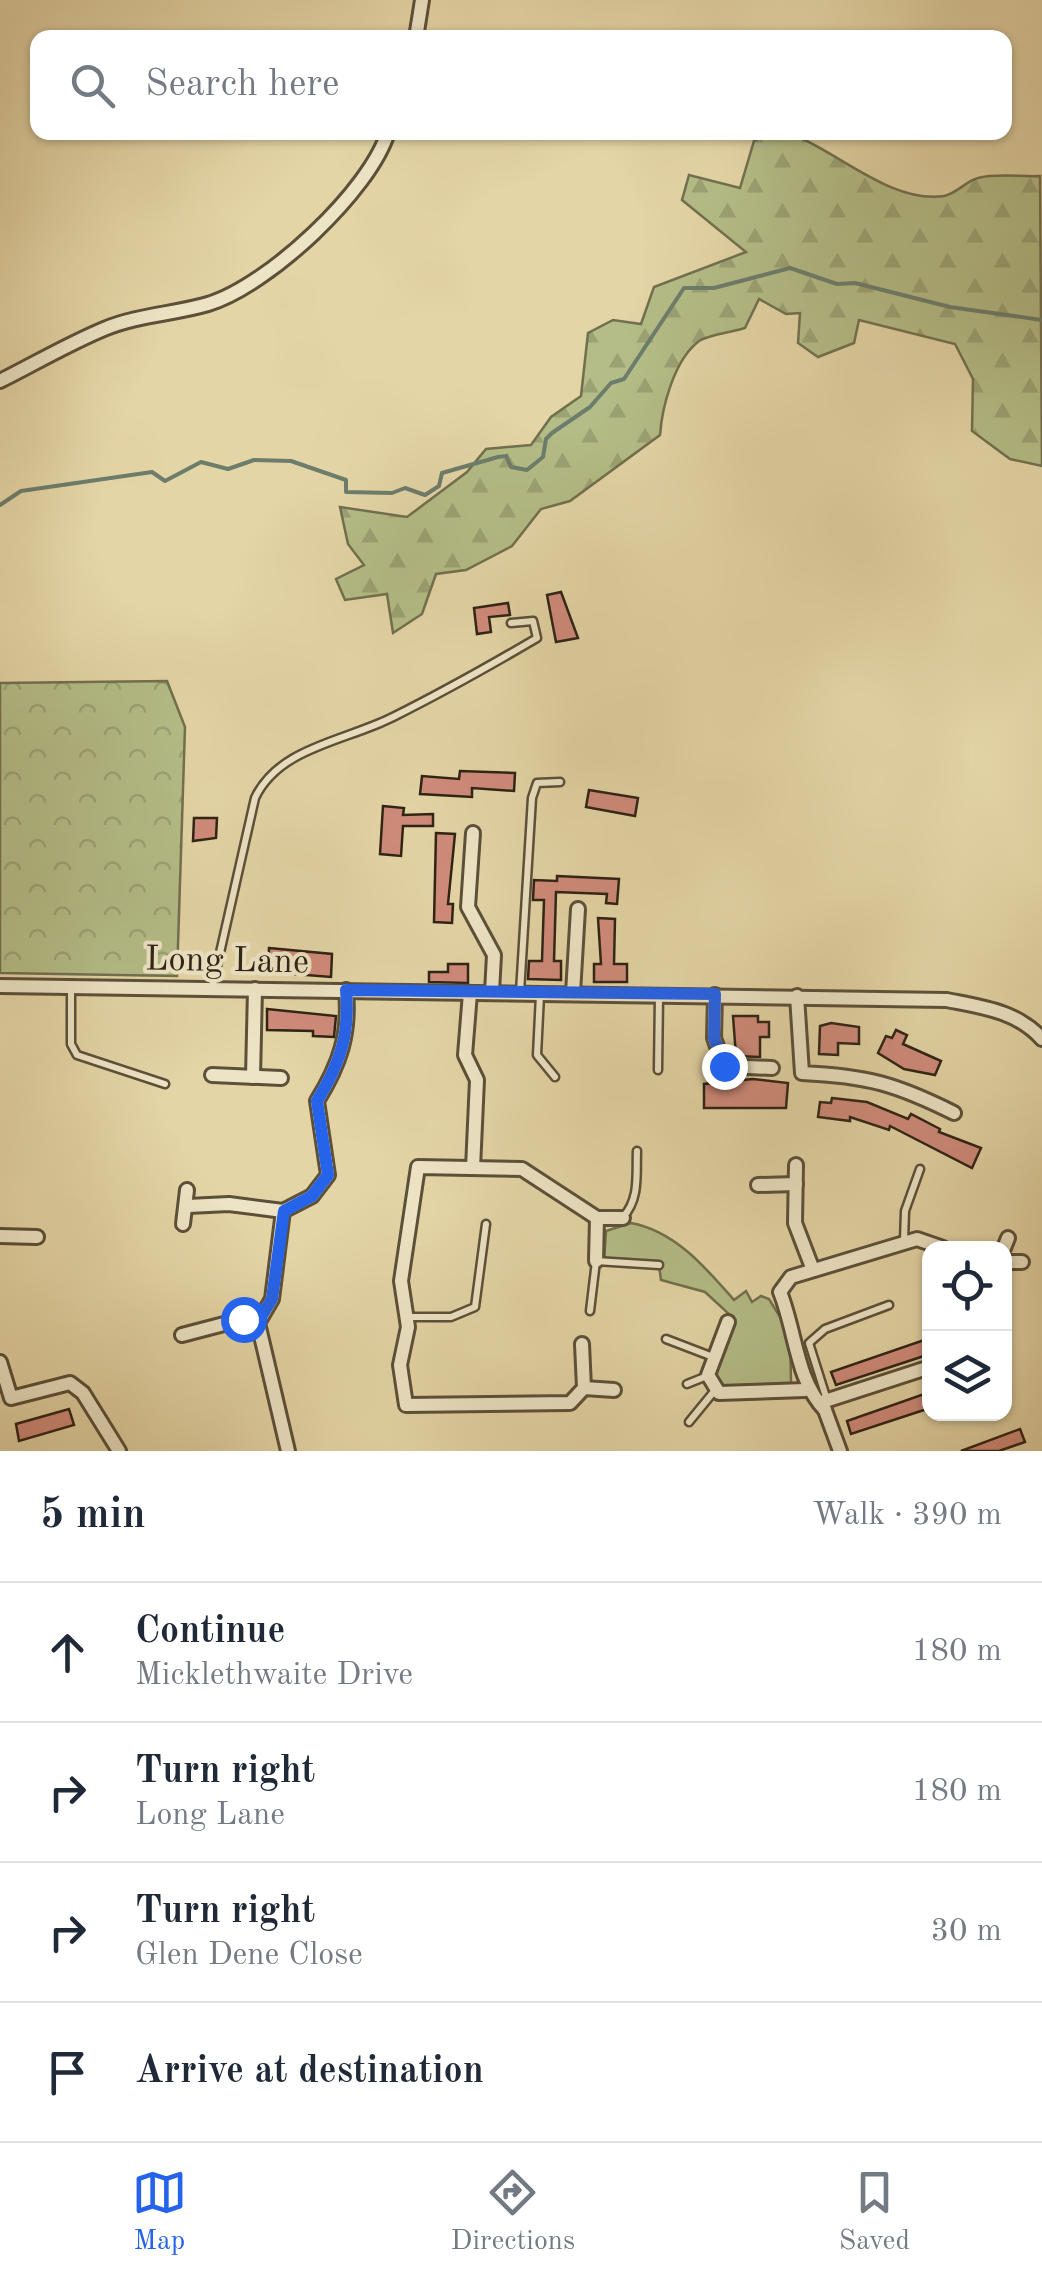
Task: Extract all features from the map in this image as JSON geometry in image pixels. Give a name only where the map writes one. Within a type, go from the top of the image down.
[{"type":"street","points":[[417,30],[422,0]]},
{"type":"street","points":[[0,381],[107,328],[210,304],[233,293],[343,206],[374,165],[385,140]]},
{"type":"street","points":[[473,834],[468,907],[494,955],[492,992]]},
{"type":"street","points":[[574,993],[578,909]]},
{"type":"street","name":"Long Lane","points":[[0,986],[947,1000],[999,1010],[1031,1026],[1042,1039]]},
{"type":"street","points":[[253,1077],[255,989]]},
{"type":"street","points":[[188,1206],[229,1204],[284,1211],[312,1196],[328,1175],[317,1101],[335,1071],[349,1029],[346,990]]},
{"type":"street","points":[[470,993],[465,1055],[478,1080],[473,1168]]},
{"type":"street","points":[[715,994],[714,1038],[724,1066],[772,1068]]},
{"type":"street","points":[[797,996],[802,1073],[851,1076],[898,1085],[954,1113]]},
{"type":"street","points":[[212,1075],[280,1078]]},
{"type":"street","points":[[796,1165],[796,1223],[813,1270]]},
{"type":"street","points":[[582,1344],[584,1388],[570,1403],[406,1405],[400,1365],[407,1317],[400,1281],[418,1167],[522,1168],[597,1218],[622,1218]]},
{"type":"street","points":[[758,1185],[796,1184]]},
{"type":"street","points":[[183,1224],[187,1190]]},
{"type":"street","points":[[284,1211],[272,1299],[258,1322],[288,1451]]},
{"type":"street","points":[[596,1261],[597,1218]]},
{"type":"street","points":[[0,1236],[38,1237]]},
{"type":"street","points":[[806,1390],[796,1333],[780,1292],[791,1277],[904,1242],[923,1241]]},
{"type":"street","points":[[1012,1262],[1022,1262]]},
{"type":"street","points":[[182,1335],[243,1319],[258,1322]]},
{"type":"street","points":[[728,1322],[708,1375],[716,1389],[806,1390],[826,1405],[840,1451]]},
{"type":"street","points":[[0,1362],[11,1398],[70,1383],[83,1393],[119,1451]]},
{"type":"street","points":[[826,1405],[922,1370]]},
{"type":"street","points":[[584,1388],[614,1390]]},
{"type":"lane","points":[[212,989],[255,798],[264,777],[330,741],[388,719],[537,638],[534,621],[511,623]]},
{"type":"lane","points":[[520,992],[532,798],[537,783],[560,782]]},
{"type":"lane","points":[[71,987],[71,1044],[77,1056],[165,1084]]},
{"type":"lane","points":[[540,993],[537,1055],[555,1077]]},
{"type":"lane","points":[[658,994],[658,1070]]},
{"type":"lane","points":[[622,1218],[632,1208],[636,1192],[637,1151]]},
{"type":"lane","points":[[904,1242],[905,1211],[920,1170]]},
{"type":"lane","points":[[407,1317],[451,1316],[475,1307],[486,1224]]},
{"type":"lane","points":[[590,1311],[596,1261],[660,1265]]},
{"type":"lane","points":[[826,1405],[810,1343],[825,1329],[889,1305]]},
{"type":"lane","points":[[666,1339],[714,1358]]},
{"type":"lane","points":[[686,1384],[708,1375]]},
{"type":"lane","points":[[689,1422],[716,1389]]},
{"type":"green space","points":[[805,140],[883,184],[924,196],[948,195],[985,177],[1040,176],[1042,466],[1010,459],[972,431],[973,379],[955,344],[859,320],[854,343],[818,357],[798,343],[800,313],[786,314],[759,299],[745,328],[704,339],[690,349],[676,372],[660,435],[570,501],[541,509],[512,546],[466,570],[436,574],[422,614],[393,633],[387,594],[345,600],[336,579],[364,565],[348,544],[340,507],[407,517],[467,472],[486,449],[531,445],[551,417],[581,396],[588,333],[613,320],[641,324],[654,287],[746,252],[682,200],[689,175],[740,188],[754,141]]},
{"type":"green space","points":[[167,681],[185,727],[177,976],[0,973],[0,683]]},
{"type":"green space","points":[[631,1223],[676,1242],[734,1300],[746,1291],[752,1302],[761,1296],[769,1299],[790,1333],[791,1383],[721,1388],[711,1366],[729,1314],[705,1292],[661,1280],[659,1265],[604,1262],[606,1231]]},
{"type":"building","points":[[561,592],[578,638],[556,642],[547,595]]},
{"type":"building","points":[[508,603],[510,615],[489,617],[491,632],[477,634],[474,608]]},
{"type":"building","points":[[460,771],[515,773],[514,791],[472,788],[472,797],[420,794],[422,776],[459,779]]},
{"type":"building","points":[[589,790],[638,798],[635,816],[586,807]]},
{"type":"building","points":[[383,806],[404,808],[403,815],[433,814],[433,826],[403,826],[401,856],[380,854]]},
{"type":"building","points":[[194,818],[217,818],[216,838],[193,841]]},
{"type":"building","points":[[436,833],[455,834],[448,904],[453,904],[452,923],[434,922]]},
{"type":"building","points":[[557,876],[619,879],[617,904],[606,903],[607,894],[556,892],[554,961],[561,961],[561,980],[528,979],[529,961],[542,961],[544,900],[533,900],[534,880],[557,881]]},
{"type":"building","points":[[598,918],[615,919],[614,964],[627,964],[627,982],[594,982],[594,964],[601,964]]},
{"type":"building","points":[[269,948],[332,954],[331,977],[268,972]]},
{"type":"building","points":[[448,964],[468,964],[468,983],[429,982],[429,972],[448,972]]},
{"type":"building","points":[[267,1009],[336,1016],[334,1037],[313,1036],[313,1031],[267,1030]]},
{"type":"building","points":[[733,1016],[758,1016],[758,1022],[769,1022],[769,1037],[760,1037],[760,1057],[736,1056]]},
{"type":"building","points":[[831,1023],[859,1027],[859,1044],[838,1043],[838,1055],[819,1054],[820,1026]]},
{"type":"building","points":[[896,1030],[907,1035],[903,1044],[941,1061],[935,1075],[904,1069],[878,1053],[886,1036],[892,1038]]},
{"type":"building","points":[[753,1079],[788,1083],[786,1108],[704,1108],[704,1084]]},
{"type":"building","points":[[832,1098],[867,1102],[908,1119],[911,1114],[940,1129],[939,1132],[981,1148],[972,1168],[890,1126],[889,1130],[850,1117],[850,1121],[818,1117],[820,1102],[831,1103]]},
{"type":"building","points":[[922,1341],[922,1357],[836,1385],[831,1372]]},
{"type":"building","points":[[922,1395],[922,1411],[851,1434],[847,1421]]},
{"type":"building","points":[[69,1409],[74,1425],[19,1441],[16,1424]]},
{"type":"building","points":[[1020,1429],[1025,1442],[999,1451],[961,1451]]},
{"type":"waterway","points":[[0,505],[21,491],[152,472],[165,481],[201,462],[228,469],[254,460],[291,461],[346,480],[346,492],[392,493],[405,488],[425,495],[439,486],[442,473],[498,457],[506,456],[511,467],[527,470],[543,457],[546,439],[552,433],[590,407],[611,383],[624,379],[684,288],[714,288],[790,268],[837,284],[855,283],[950,307],[1042,320]]},
{"type":"route","points":[[243,1319],[258,1322],[272,1299],[284,1211],[312,1196],[328,1175],[317,1101],[335,1071],[349,1029],[346,990],[715,994],[714,1038],[724,1066]]}]
